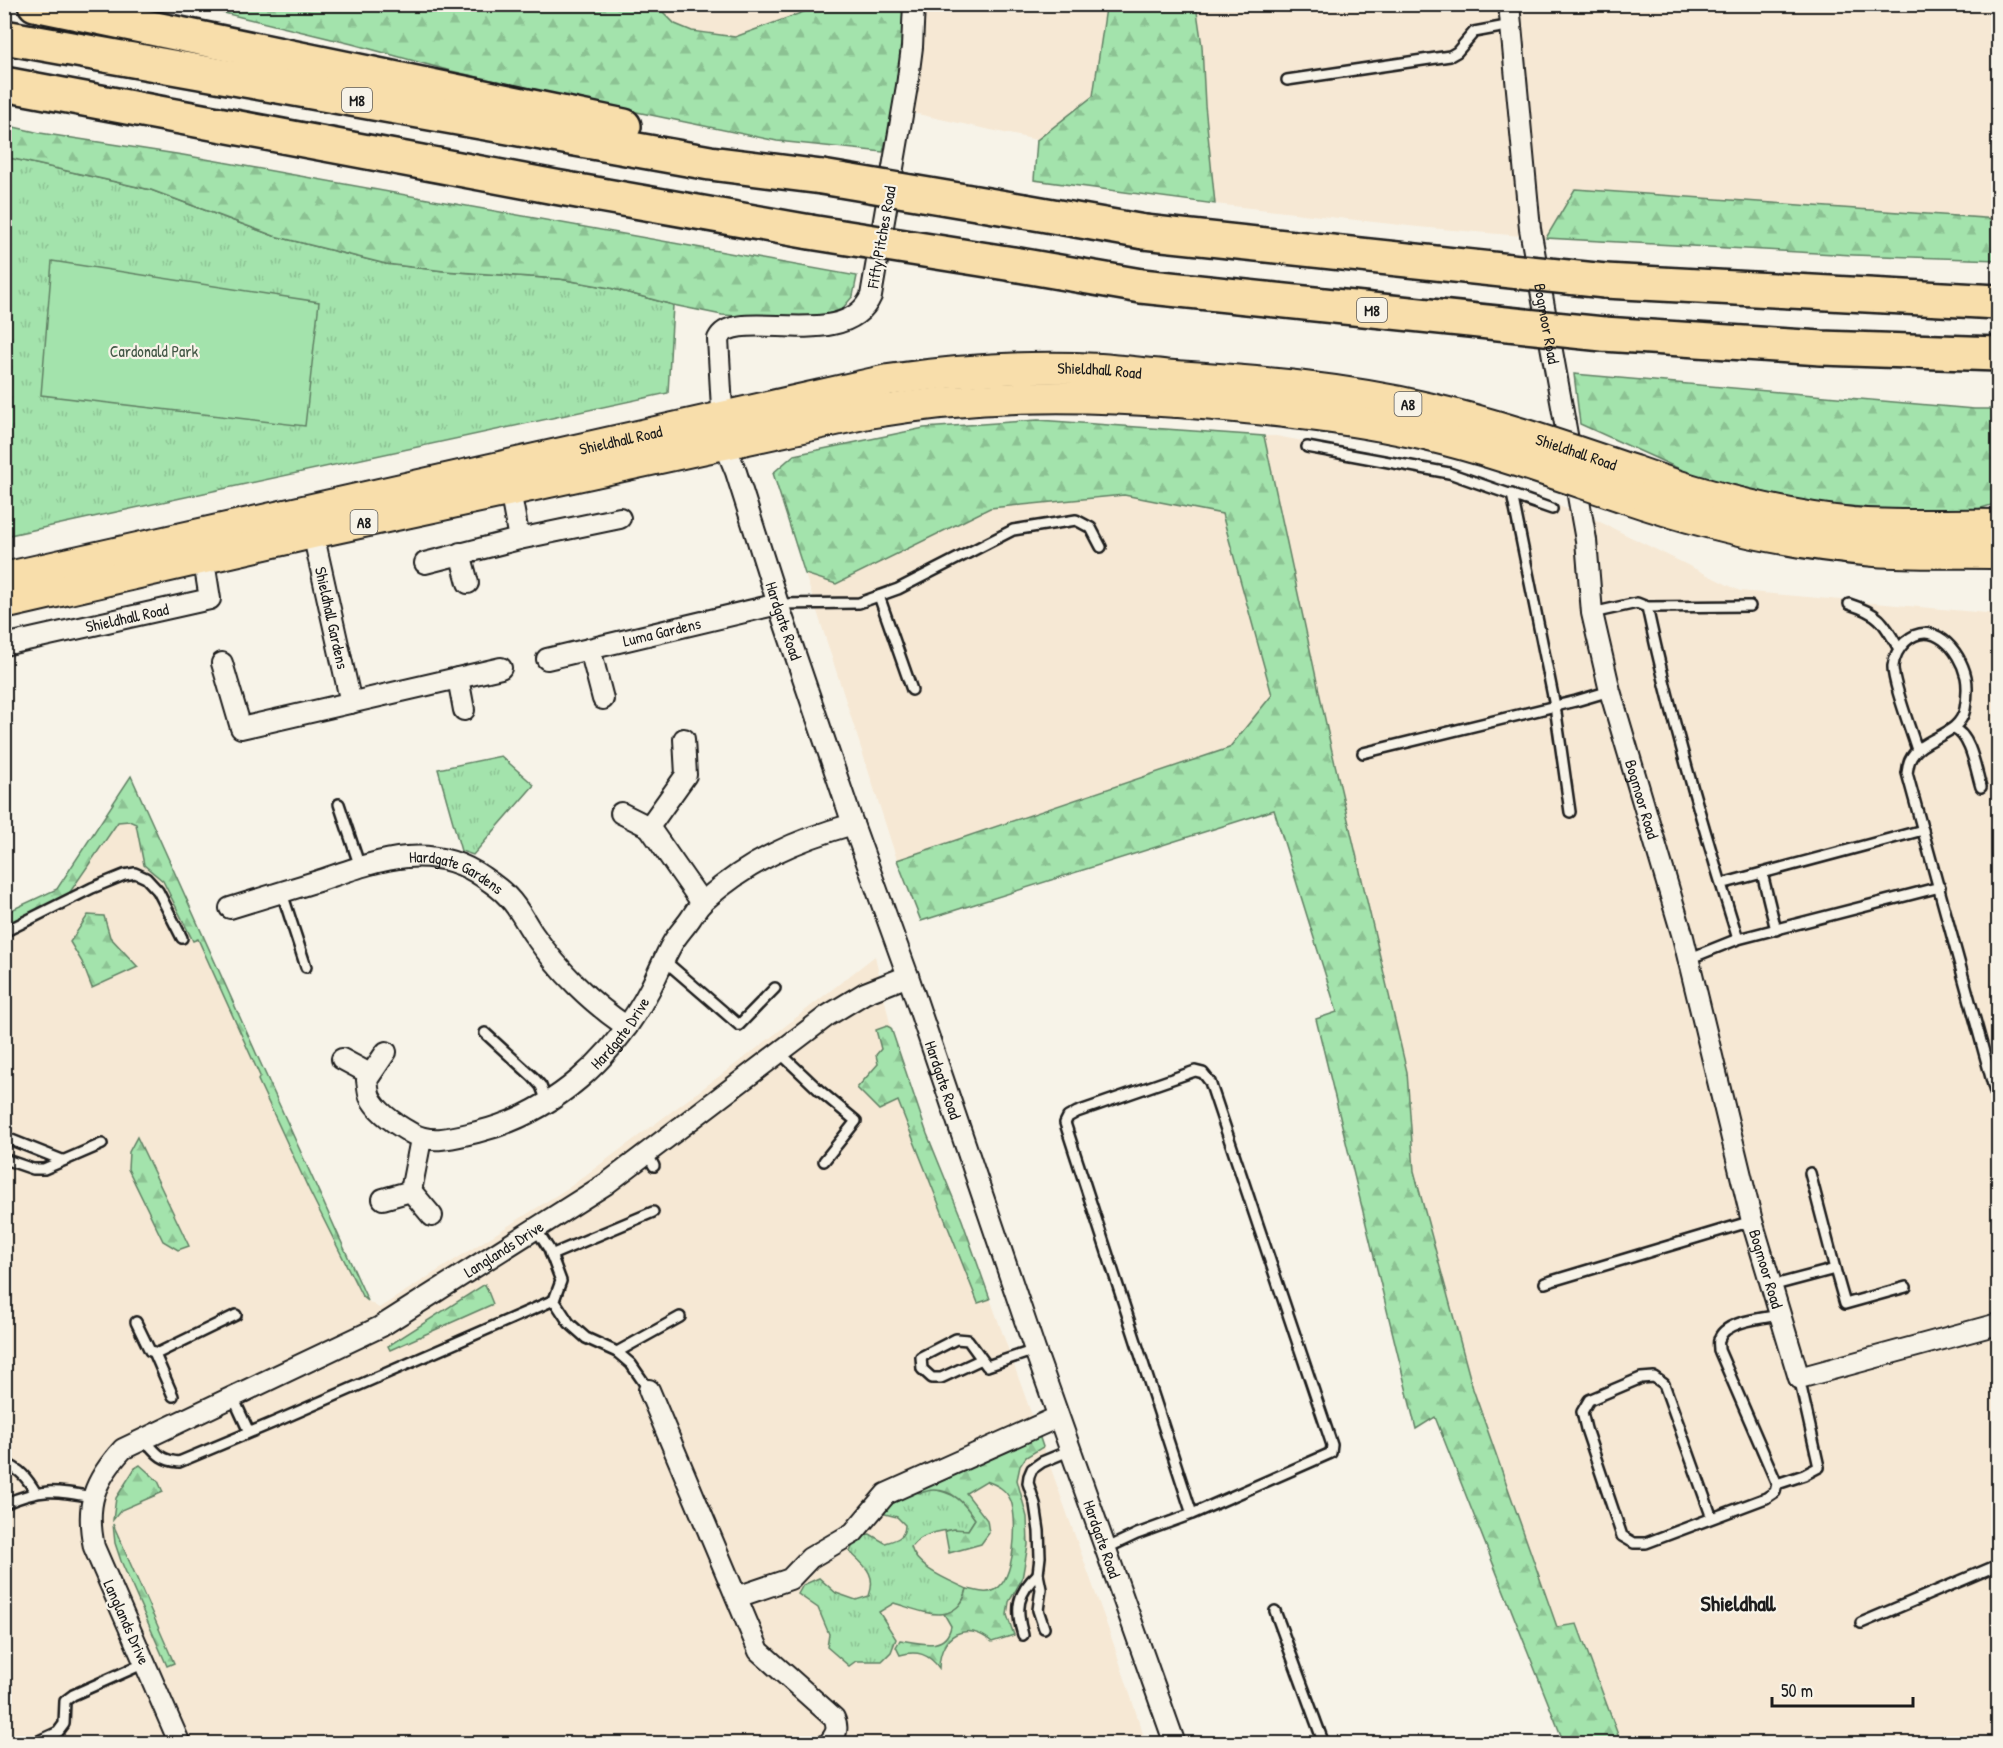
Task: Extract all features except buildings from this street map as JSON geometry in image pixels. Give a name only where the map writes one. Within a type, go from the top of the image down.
[{"type":"highway","points":[[35,4],[713,144],[822,177]]},
{"type":"highway","name":"M8","points":[[4,37],[710,163],[822,177],[1144,232],[1605,281],[1998,302]]},
{"type":"highway","name":"M8","points":[[4,84],[810,232],[1141,286],[1603,334],[1821,348],[1998,354]]},
{"type":"highway","points":[[4,92],[159,114]]},
{"type":"main road","name":"Shieldhall Road","points":[[4,578],[202,546],[313,533],[510,490],[888,380],[939,373],[1047,368],[1100,369],[1176,389],[1333,390],[1426,408],[1533,436],[1713,525],[1797,541],[1895,552],[1998,553]]},
{"type":"main road","name":"Shieldhall Road","points":[[4,604],[202,546],[723,429]]},
{"type":"main road","name":"Shieldhall Road","points":[[1629,484],[1706,495],[1772,510],[1851,523],[1998,525]]},
{"type":"street","name":"Fifty Pitches Road","points":[[723,429],[718,339],[720,334],[744,327],[811,327],[842,323],[867,304],[907,86],[914,4]]},
{"type":"street","name":"Bogmoor Road","points":[[1509,4],[1530,229],[1586,540],[1592,613],[1610,690],[1683,937],[1752,1221],[1798,1378]]},
{"type":"street","name":"Hardgate Road","points":[[723,429],[778,604],[853,824],[908,976],[1058,1417],[1107,1548],[1175,1743]]},
{"type":"street","points":[[510,490],[519,539]]},
{"type":"street","points":[[425,562],[620,518]]},
{"type":"street","name":"Shieldhall Gardens","points":[[313,533],[351,702]]},
{"type":"street","name":"Shieldhall Road","points":[[4,645],[210,599],[202,546]]},
{"type":"street","points":[[460,553],[468,583]]},
{"type":"street","name":"Luma Gardens","points":[[547,658],[778,604]]},
{"type":"street","points":[[590,649],[603,699]]},
{"type":"street","points":[[222,663],[241,728],[501,668]]},
{"type":"street","points":[[458,678],[464,710]]},
{"type":"street","points":[[649,827],[686,775],[684,739]]},
{"type":"street","points":[[621,813],[649,827],[702,903]]},
{"type":"street","name":"Hardgate Drive","points":[[421,1139],[456,1137],[516,1120],[580,1079],[600,1060],[627,1028],[650,990],[672,943],[702,903],[732,877],[761,859],[816,836],[853,824]]},
{"type":"street","name":"Hardgate Gardens","points":[[230,908],[360,867],[406,856],[437,857],[474,870],[507,895],[532,933],[571,982],[627,1028]]},
{"type":"street","name":"Langlands Drive","points":[[180,1743],[94,1547],[90,1515],[92,1497],[102,1475],[123,1449],[380,1327],[606,1184],[651,1159],[779,1052],[827,1016],[865,993],[908,976]]},
{"type":"street","points":[[386,1052],[367,1080],[369,1096],[375,1106],[421,1139],[411,1191]]},
{"type":"street","points":[[342,1059],[370,1074]]},
{"type":"street","points":[[383,1199],[411,1191]]},
{"type":"street","points":[[411,1191],[432,1216]]},
{"type":"street","points":[[1798,1378],[1998,1324]]},
{"type":"street","points":[[649,1390],[759,1651],[834,1718],[838,1725],[836,1735],[828,1743]]},
{"type":"street","points":[[737,1597],[790,1579],[810,1558],[853,1533],[886,1494],[1058,1417]]},
{"type":"lane","points":[[1287,80],[1450,56],[1457,52],[1474,32],[1512,25]]},
{"type":"lane","points":[[1307,447],[1449,473],[1552,509]]},
{"type":"lane","points":[[1512,494],[1555,706],[1570,812]]},
{"type":"lane","points":[[778,604],[859,603],[898,589],[1013,530],[1076,520],[1091,528],[1101,547]]},
{"type":"lane","points":[[879,596],[912,690]]},
{"type":"lane","points":[[1592,613],[1637,603],[1647,607],[1750,606]]},
{"type":"lane","points":[[1849,604],[1875,614],[1883,622],[1899,649]]},
{"type":"lane","points":[[1647,607],[1679,738],[1738,939]]},
{"type":"lane","points":[[1917,750],[1893,667],[1899,649],[1911,637],[1925,633],[1936,635],[1959,657],[1968,691],[1965,712],[1954,729],[1917,750],[1910,760],[1907,773],[1998,1103]]},
{"type":"lane","points":[[1363,753],[1555,706],[1610,690]]},
{"type":"lane","points":[[1954,729],[1966,738],[1981,787]]},
{"type":"lane","points":[[339,804],[360,867]]},
{"type":"lane","points":[[1721,884],[1923,830]]},
{"type":"lane","points":[[4,932],[92,888],[135,873],[146,878],[158,891],[182,938]]},
{"type":"lane","points":[[1762,873],[1776,930]]},
{"type":"lane","points":[[1688,959],[1738,939],[1940,887]]},
{"type":"lane","points":[[282,892],[306,967]]},
{"type":"lane","points":[[664,961],[740,1025],[775,988]]},
{"type":"lane","points":[[485,1033],[533,1077],[541,1086],[547,1102]]},
{"type":"lane","points":[[779,1052],[856,1122],[824,1161]]},
{"type":"lane","points":[[1107,1548],[1137,1534],[1192,1514],[1331,1453],[1332,1444],[1210,1082],[1203,1073],[1196,1071],[1077,1112],[1068,1117],[1065,1123],[1192,1514]]},
{"type":"lane","points":[[4,1137],[62,1161]]},
{"type":"lane","points":[[4,1159],[33,1169],[44,1169],[102,1144]]},
{"type":"lane","points":[[1810,1173],[1845,1304],[1906,1287]]},
{"type":"lane","points":[[551,1255],[653,1212]]},
{"type":"lane","points":[[1545,1283],[1752,1221]]},
{"type":"lane","points":[[144,1439],[158,1455],[179,1462],[554,1300],[561,1281],[551,1255],[536,1229]]},
{"type":"lane","points":[[1771,1286],[1835,1269]]},
{"type":"lane","points":[[554,1300],[569,1323],[586,1338],[617,1352],[631,1364],[649,1390]]},
{"type":"lane","points":[[1712,1518],[1664,1384],[1654,1377],[1641,1378],[1589,1400],[1582,1412],[1622,1536],[1634,1543],[1646,1543],[1766,1498],[1775,1492],[1777,1484],[1719,1350],[1719,1338],[1727,1328],[1743,1322],[1780,1315]]},
{"type":"lane","points":[[136,1322],[150,1351],[158,1353],[236,1316]]},
{"type":"lane","points":[[617,1352],[681,1317]]},
{"type":"lane","points":[[982,1359],[941,1378],[932,1378],[922,1369],[921,1357],[956,1339],[968,1340],[982,1359],[987,1366],[1035,1350]]},
{"type":"lane","points":[[154,1352],[173,1396]]},
{"type":"lane","points":[[1777,1484],[1819,1467],[1798,1378]]},
{"type":"lane","points":[[233,1397],[249,1432]]},
{"type":"lane","points":[[1044,1628],[1038,1610],[1041,1589],[1038,1574],[1039,1531],[1035,1504],[1028,1483],[1029,1476],[1032,1469],[1042,1462],[1071,1450]]},
{"type":"lane","points":[[4,1463],[14,1466],[26,1476],[36,1493]]},
{"type":"lane","points":[[4,1504],[36,1493],[57,1490],[92,1497]]},
{"type":"lane","points":[[1862,1623],[1998,1565]]},
{"type":"lane","points":[[1023,1635],[1019,1622],[1021,1596],[1026,1584],[1038,1574]]},
{"type":"lane","points":[[1275,1611],[1324,1743]]},
{"type":"lane","points":[[32,1743],[58,1732],[64,1724],[65,1701],[73,1695],[145,1663]]},
{"type":"lane","points":[[58,1732],[58,1743]]},
{"type":"shaded area","points":[[357,5],[1998,5],[1998,219],[1575,189],[1546,238],[1418,227],[1215,204],[1210,159],[1158,162],[1037,140],[629,51]]},
{"type":"shaded area","points":[[1264,436],[1276,436],[1450,468],[1590,517],[1740,591],[1998,614],[1998,1743],[1621,1743],[1578,1624],[1557,1628],[1473,1389],[1414,1171],[1407,1072],[1331,747]]},
{"type":"shaded area","points":[[1124,495],[1223,514],[1272,695],[1229,748],[897,860],[805,574],[836,584],[990,508]]},
{"type":"shaded area","points":[[131,776],[368,1301],[379,1308],[571,1186],[752,1052],[875,956],[891,1028],[927,1134],[962,1220],[1113,1642],[1146,1743],[5,1743],[4,913],[57,889]]},
{"type":"green space","points":[[191,5],[615,5],[617,8],[661,10],[675,24],[692,31],[735,37],[819,5],[907,5],[901,83],[883,152],[777,141],[622,109],[451,71],[352,44]]},
{"type":"green space","points":[[1093,5],[1196,5],[1202,46],[1205,105],[1215,204],[1034,180],[1037,140],[1093,96],[1106,8]]},
{"type":"green space","points":[[5,125],[857,276],[853,296],[842,309],[804,320],[722,315],[610,288],[560,279],[444,271],[386,264],[274,236],[151,190],[5,157]]},
{"type":"green space","name":"Cardonald Park","points":[[5,157],[151,190],[274,236],[386,264],[444,271],[560,279],[610,288],[673,305],[668,393],[5,536]]},
{"type":"green space","points":[[1575,189],[1998,219],[1998,260],[1853,255],[1546,238]]},
{"type":"green space","points":[[52,261],[319,302],[305,426],[41,395]]},
{"type":"green space","points":[[1574,374],[1974,409],[1998,409],[1998,503],[1968,512],[1893,510],[1805,502],[1693,475],[1580,424]]},
{"type":"green space","points":[[1038,420],[1264,436],[1331,747],[1407,1072],[1414,1171],[1473,1389],[1557,1627],[1577,1624],[1621,1743],[1564,1743],[1435,1417],[1416,1429],[1316,1019],[1337,1012],[1274,810],[921,921],[897,860],[1229,748],[1272,695],[1222,514],[1124,495],[990,508],[836,584],[805,574],[773,473],[794,455],[924,428]]},
{"type":"green space","points":[[501,756],[534,785],[473,855],[461,851],[438,769]]},
{"type":"green space","points":[[131,776],[368,1301],[362,1296],[309,1190],[258,1080],[260,1076],[198,939],[193,941],[163,881],[144,865],[136,824],[129,821],[118,822],[68,895],[5,926],[5,913],[57,889]]},
{"type":"green space","points":[[88,915],[104,916],[110,937],[138,967],[92,988],[82,962],[70,942]]},
{"type":"green space","points":[[887,1026],[891,1028],[927,1134],[962,1220],[990,1299],[978,1303],[898,1101],[879,1110],[857,1088],[878,1064],[876,1055],[881,1049],[876,1030]]},
{"type":"green space","points":[[137,1137],[189,1246],[178,1250],[163,1241],[128,1169],[129,1152]]},
{"type":"green space","points":[[485,1284],[493,1304],[390,1350],[388,1346]]},
{"type":"green space","points":[[1039,1435],[1043,1447],[1026,1457],[1020,1466],[1017,1480],[1027,1517],[1028,1545],[1022,1579],[1009,1602],[1007,1615],[1014,1635],[992,1642],[973,1632],[956,1634],[944,1646],[939,1668],[931,1659],[922,1654],[900,1655],[896,1647],[900,1640],[931,1644],[944,1640],[951,1626],[944,1614],[960,1605],[967,1589],[988,1592],[1002,1584],[1011,1562],[1013,1549],[1013,1510],[1011,1501],[1004,1490],[986,1481],[966,1493],[987,1520],[989,1533],[981,1544],[949,1553],[945,1531],[968,1530],[975,1519],[962,1503],[947,1492],[934,1490],[915,1492]]},
{"type":"green space","points":[[140,1465],[158,1481],[163,1492],[121,1510],[113,1520],[116,1498],[135,1468]]},
{"type":"green space","points":[[931,1489],[957,1498],[975,1519],[968,1530],[929,1534],[911,1547],[919,1561],[926,1567],[967,1589],[962,1601],[955,1609],[937,1614],[894,1603],[879,1612],[896,1639],[891,1652],[882,1661],[856,1661],[849,1666],[827,1647],[829,1634],[818,1608],[798,1594],[803,1585],[819,1578],[836,1593],[856,1600],[869,1596],[872,1582],[865,1566],[850,1552],[853,1545],[859,1537],[870,1534],[885,1543],[899,1538],[905,1525],[897,1517],[881,1513],[883,1508],[915,1492],[921,1493]]},
{"type":"green space","points":[[113,1524],[174,1663],[167,1666],[121,1561],[115,1543]]},
{"type":"district","name":"Shieldhall","points":[[1738,1603]]}]
